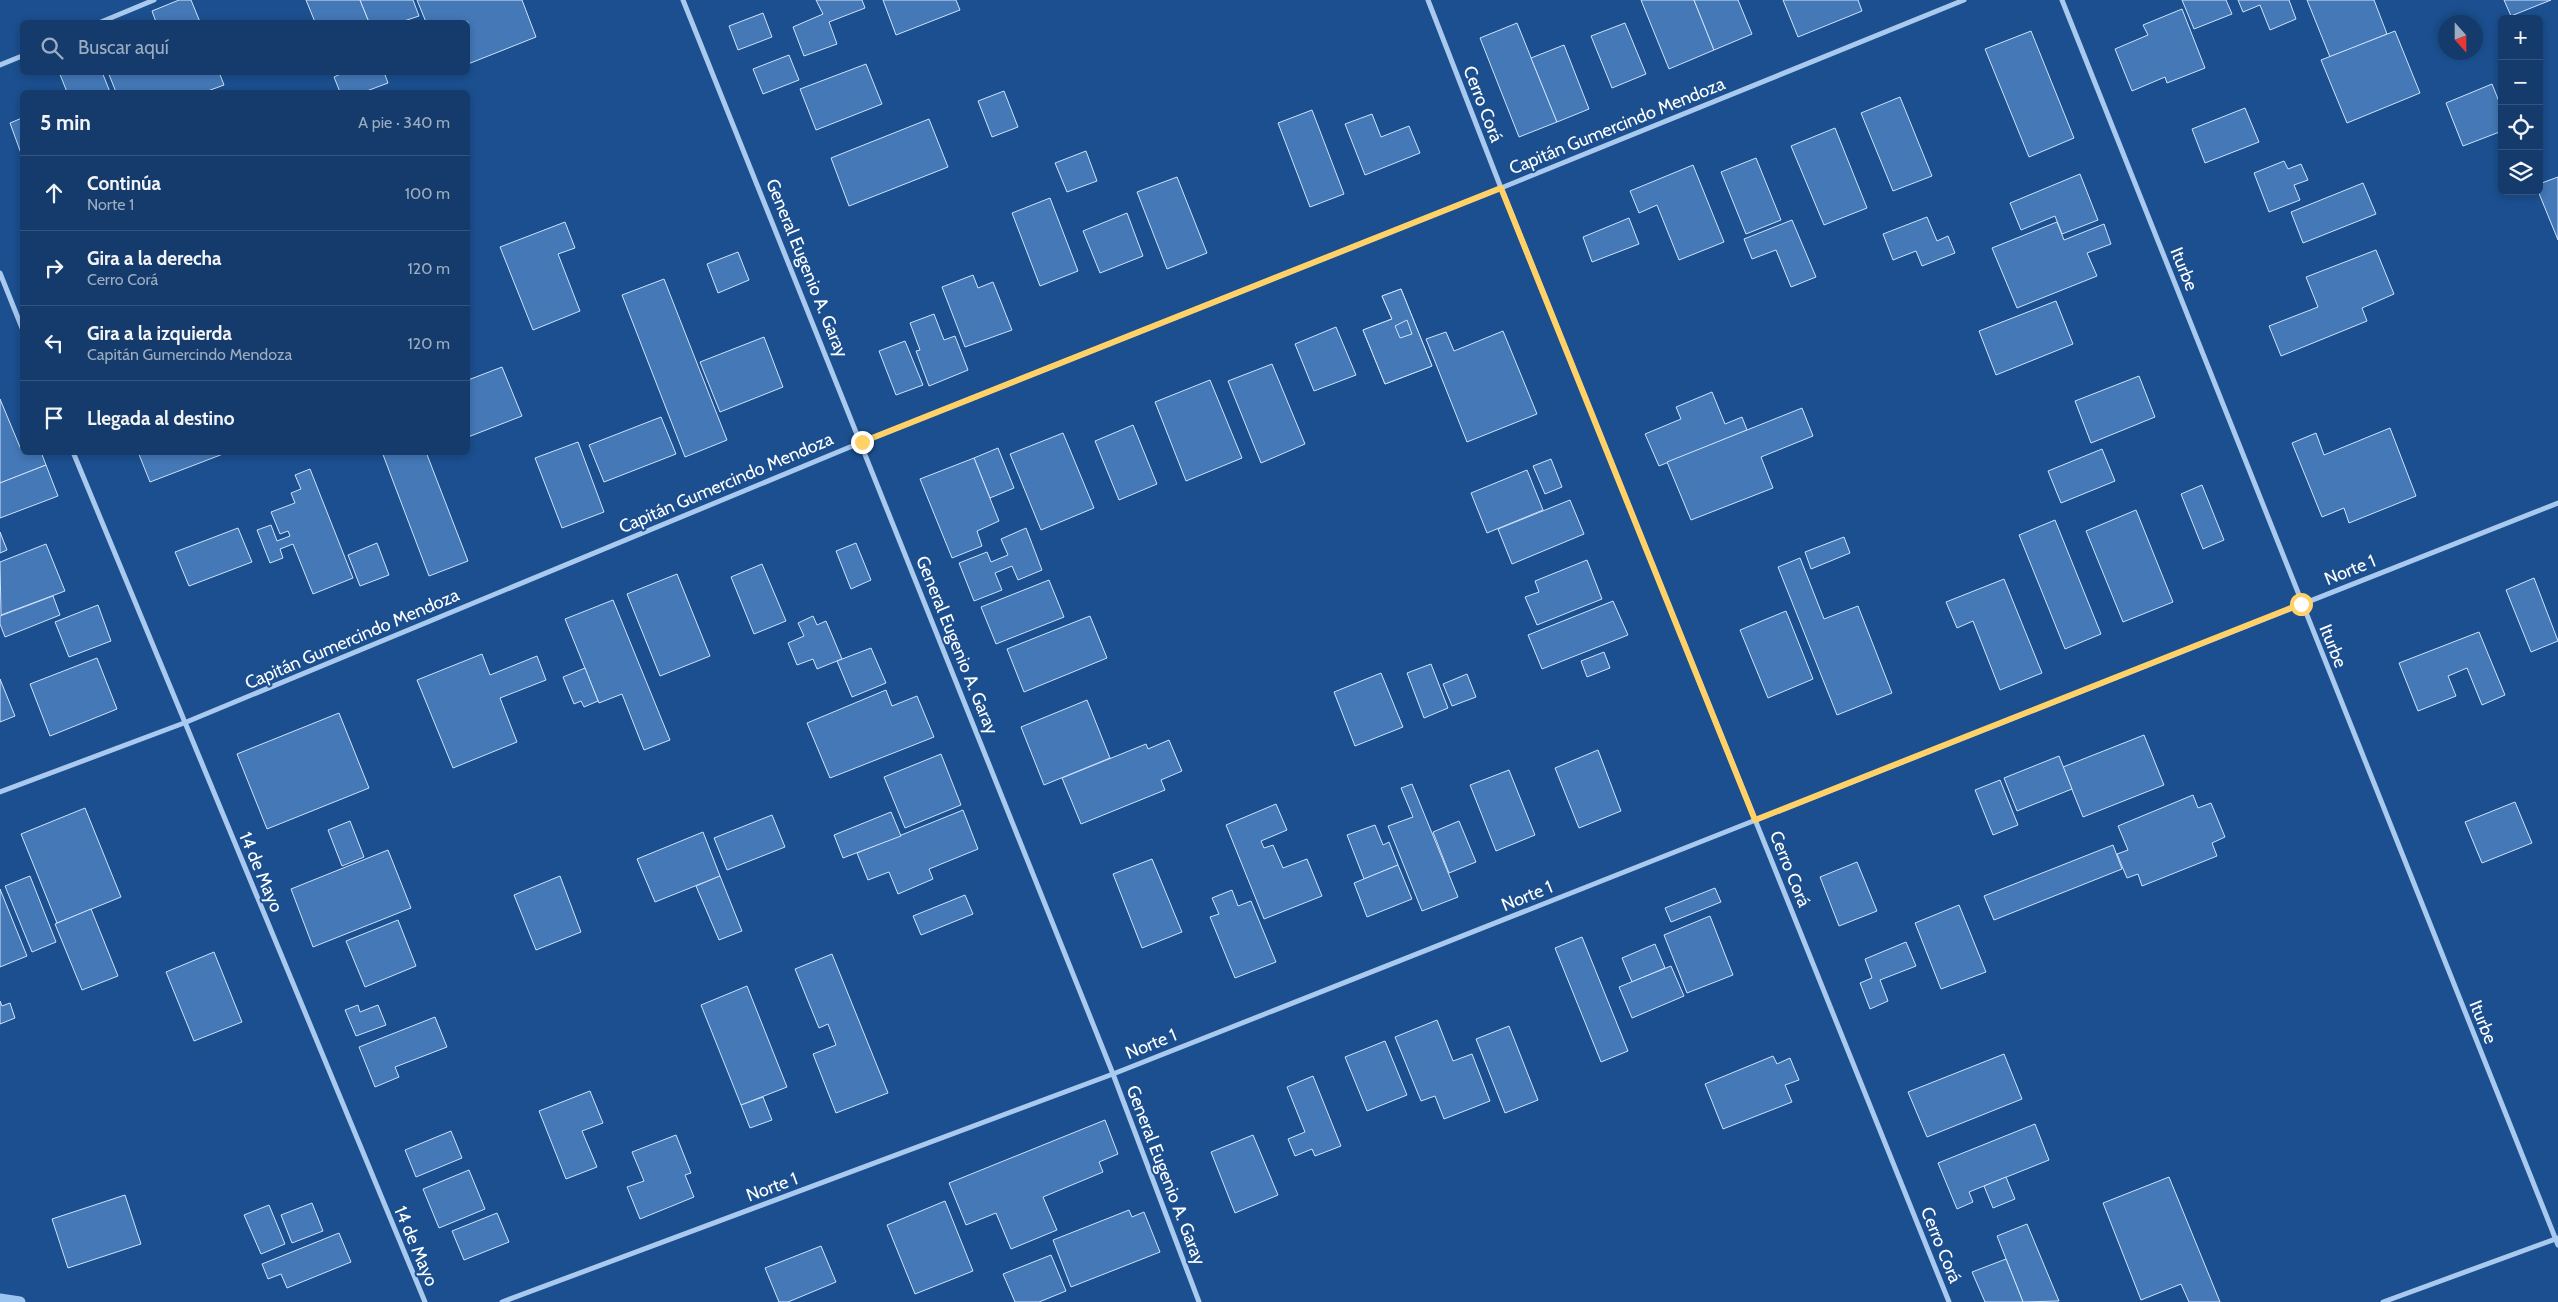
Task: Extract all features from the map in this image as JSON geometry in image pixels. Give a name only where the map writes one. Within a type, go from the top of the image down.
[{"type":"street","points":[[106,20],[154,0]]},
{"type":"street","name":"General Eugenio A. Garay","points":[[684,0],[1113,1074],[1199,1302]]},
{"type":"street","name":"Cerro Corá","points":[[1428,0],[1501,188],[1949,1302]]},
{"type":"street","name":"Capitán Gumercindo Mendoza","points":[[0,792],[184,723],[862,442],[1501,188],[1964,0]]},
{"type":"street","name":"Iturbe","points":[[2062,0],[2301,604],[2557,1241]]},
{"type":"street","points":[[0,65],[20,57]]},
{"type":"street","points":[[0,273],[20,323]]},
{"type":"street","name":"14 de Mayo","points":[[74,455],[424,1302]]},
{"type":"street","name":"Norte 1","points":[[502,1302],[1113,1074],[2558,503]]},
{"type":"street","points":[[2383,1302],[2557,1241]]},
{"type":"building","points":[[179,0],[191,0],[199,20],[155,20],[152,11]]},
{"type":"building","points":[[306,0],[360,0],[368,20],[314,20]]},
{"type":"building","points":[[360,0],[413,0],[419,16],[407,20],[368,20]]},
{"type":"building","points":[[417,0],[522,0],[536,37],[470,63],[470,20],[425,20]]},
{"type":"building","points":[[816,0],[862,0],[865,8],[829,22],[837,44],[804,56],[793,27],[823,14]]},
{"type":"building","points":[[883,0],[956,0],[960,10],[896,35]]},
{"type":"building","points":[[1641,0],[1694,0],[1714,50],[1669,69]]},
{"type":"building","points":[[1694,0],[1738,0],[1752,34],[1714,50]]},
{"type":"building","points":[[1783,0],[1858,0],[1862,11],[1798,37]]},
{"type":"building","points":[[2182,0],[2226,0],[2232,14],[2194,29]]},
{"type":"building","points":[[2238,0],[2289,0],[2296,19],[2270,30],[2260,5],[2243,12]]},
{"type":"building","points":[[2307,0],[2374,0],[2387,34],[2330,57]]},
{"type":"building","points":[[2504,0],[2551,0],[2514,15],[2511,15]]},
{"type":"building","points":[[2182,9],[2205,68],[2167,83],[2165,77],[2132,91],[2115,49],[2148,35],[2143,25]]},
{"type":"building","points":[[763,13],[772,37],[738,50],[729,26]]},
{"type":"building","points":[[1517,23],[1557,122],[1519,137],[1480,38]]},
{"type":"building","points":[[1625,23],[1646,74],[1612,88],[1591,36]]},
{"type":"building","points":[[2031,31],[2074,138],[2029,157],[1985,49]]},
{"type":"building","points":[[2395,31],[2420,93],[2347,123],[2321,60]]},
{"type":"building","points":[[1564,45],[1589,109],[1557,122],[1531,58]]},
{"type":"building","points":[[789,55],[799,80],[763,94],[753,69]]},
{"type":"building","points":[[866,64],[882,104],[816,130],[800,89]]},
{"type":"building","points":[[60,75],[103,75],[109,90],[66,90]]},
{"type":"building","points":[[109,75],[220,75],[224,85],[210,90],[115,90]]},
{"type":"building","points":[[338,75],[385,75],[388,83],[369,90],[339,90],[334,77]]},
{"type":"building","points":[[2492,84],[2498,99],[2498,133],[2463,146],[2446,103]]},
{"type":"building","points":[[1004,91],[1018,127],[992,137],[978,101]]},
{"type":"building","points":[[1900,97],[1932,176],[1893,191],[1861,113]]},
{"type":"building","points":[[2245,108],[2259,142],[2205,163],[2192,129]]},
{"type":"building","points":[[1312,110],[1344,194],[1310,207],[1278,123]]},
{"type":"building","points":[[1372,114],[1381,137],[1409,126],[1420,153],[1365,175],[1345,124]]},
{"type":"building","points":[[20,119],[20,150],[10,123]]},
{"type":"building","points":[[929,119],[948,167],[849,206],[831,158]]},
{"type":"building","points":[[1835,128],[1867,208],[1824,225],[1791,146]]},
{"type":"building","points":[[1086,151],[1097,181],[1067,192],[1055,163]]},
{"type":"building","points":[[1756,158],[1781,220],[1746,234],[1721,172]]},
{"type":"building","points":[[2284,161],[2288,169],[2301,164],[2308,180],[2294,185],[2300,200],[2269,212],[2254,173]]},
{"type":"building","points":[[1693,165],[1724,242],[1679,260],[1657,205],[1639,213],[1630,191]]},
{"type":"building","points":[[2080,174],[2098,220],[2062,234],[2055,216],[2021,230],[2010,203]]},
{"type":"building","points":[[1177,177],[1207,253],[1167,269],[1137,192]]},
{"type":"building","points":[[2558,177],[2558,240],[2540,195],[2543,195],[2543,183]]},
{"type":"building","points":[[2363,183],[2376,214],[2303,243],[2291,212]]},
{"type":"building","points":[[1050,198],[1078,271],[1040,286],[1012,213]]},
{"type":"building","points":[[1127,213],[1143,256],[1100,273],[1083,231]]},
{"type":"building","points":[[1927,217],[1937,241],[1948,236],[1955,253],[1922,266],[1916,251],[1893,260],[1883,234]]},
{"type":"building","points":[[1629,218],[1639,244],[1592,262],[1583,237]]},
{"type":"building","points":[[1792,220],[1816,277],[1791,287],[1776,250],[1752,259],[1744,239]]},
{"type":"building","points":[[565,222],[575,248],[558,254],[580,311],[533,330],[500,247]]},
{"type":"building","points":[[2057,222],[2064,240],[2104,224],[2111,244],[2087,253],[2097,276],[2017,308],[1992,248]]},
{"type":"building","points":[[2376,250],[2394,294],[2362,308],[2367,321],[2281,356],[2269,326],[2318,307],[2306,277]]},
{"type":"building","points":[[738,252],[749,280],[718,293],[707,264]]},
{"type":"building","points":[[973,275],[978,288],[993,282],[1012,330],[965,347],[942,287]]},
{"type":"building","points":[[664,279],[727,440],[685,457],[622,295]]},
{"type":"building","points":[[1401,289],[1432,366],[1385,384],[1363,330],[1392,319],[1382,296]],"holes":[[[1407,320],[1412,334],[1400,338],[1395,326]]]},
{"type":"building","points":[[1401,289],[1432,366],[1385,384],[1363,330],[1392,319],[1382,296]]},
{"type":"building","points":[[2056,301],[2073,344],[1996,375],[1979,331]]},
{"type":"building","points":[[934,314],[944,340],[955,336],[968,370],[929,386],[916,351],[920,350],[910,323]]},
{"type":"building","points":[[1407,320],[1412,334],[1400,338],[1395,326]]},
{"type":"building","points":[[1336,327],[1356,375],[1314,391],[1295,344]]},
{"type":"building","points":[[1503,331],[1537,414],[1467,442],[1426,339],[1446,332],[1454,351]]},
{"type":"building","points":[[764,337],[783,387],[720,412],[700,362]]},
{"type":"building","points":[[905,341],[923,385],[896,395],[879,351]]},
{"type":"building","points":[[1272,364],[1305,444],[1261,463],[1228,381]]},
{"type":"building","points":[[502,367],[522,416],[470,436],[470,379]]},
{"type":"building","points":[[2139,376],[2155,417],[2091,443],[2075,401]]},
{"type":"building","points":[[1210,380],[1242,458],[1186,481],[1155,402]]},
{"type":"building","points":[[1712,392],[1725,424],[1742,417],[1747,430],[1659,466],[1645,434],[1681,419],[1676,407]]},
{"type":"building","points":[[0,399],[20,447],[20,455],[42,455],[46,465],[0,483]]},
{"type":"building","points":[[1802,408],[1813,436],[1761,457],[1773,488],[1691,520],[1667,462]]},
{"type":"building","points":[[661,417],[676,454],[604,482],[589,445]]},
{"type":"building","points":[[1133,425],[1157,484],[1119,500],[1095,441]]},
{"type":"building","points":[[2390,428],[2416,496],[2349,523],[2344,508],[2322,517],[2292,443],[2316,433],[2324,455]]},
{"type":"building","points":[[1063,433],[1094,508],[1041,530],[1010,454]]},
{"type":"building","points":[[578,442],[604,512],[562,528],[535,458]]},
{"type":"building","points":[[998,448],[1014,488],[990,498],[974,458]]},
{"type":"building","points":[[2102,449],[2115,481],[2061,503],[2048,471]]},
{"type":"building","points":[[139,455],[220,455],[150,482]]},
{"type":"building","points":[[383,455],[427,455],[468,561],[429,576]]},
{"type":"building","points":[[974,458],[999,521],[977,531],[982,546],[952,558],[920,479]]},
{"type":"building","points":[[1551,459],[1562,487],[1545,494],[1533,466]]},
{"type":"building","points":[[46,465],[58,496],[0,518],[0,483]]},
{"type":"building","points":[[310,469],[353,578],[313,594],[293,544],[280,549],[283,558],[270,563],[257,530],[271,525],[277,541],[290,536],[288,531],[280,534],[271,512],[295,503],[291,493],[301,489],[295,475]]},
{"type":"building","points":[[1527,470],[1543,510],[1487,533],[1471,493]]},
{"type":"building","points":[[2202,485],[2224,540],[2203,549],[2181,494]]},
{"type":"building","points":[[1570,500],[1584,534],[1512,564],[1498,529]]},
{"type":"building","points":[[2136,510],[2173,602],[2123,622],[2086,531]]},
{"type":"building","points":[[2055,520],[2101,634],[2065,649],[2019,535]]},
{"type":"building","points":[[238,528],[252,562],[189,586],[175,552]]},
{"type":"building","points":[[1026,528],[1042,570],[1018,580],[1012,566],[995,573],[1002,590],[974,601],[959,563],[987,552],[991,562],[1008,555],[1001,539]]},
{"type":"building","points":[[0,532],[7,550],[0,553]]},
{"type":"building","points":[[1844,537],[1850,553],[1811,569],[1805,552]]},
{"type":"building","points":[[377,543],[389,575],[360,586],[348,555]]},
{"type":"building","points":[[856,543],[871,580],[851,589],[836,551]]},
{"type":"building","points":[[46,544],[65,591],[1,615],[0,562]]},
{"type":"building","points":[[1800,558],[1824,619],[1858,606],[1892,693],[1837,715],[1778,567]]},
{"type":"building","points":[[1587,560],[1602,599],[1537,625],[1525,597],[1539,592],[1535,581]]},
{"type":"building","points":[[762,564],[786,621],[754,634],[731,577]]},
{"type":"building","points":[[677,574],[710,656],[660,676],[627,594]]},
{"type":"building","points":[[2534,578],[2558,641],[2531,652],[2506,590]]},
{"type":"building","points":[[2004,579],[2042,673],[2000,690],[1973,621],[1957,628],[1946,602]]},
{"type":"building","points":[[1049,580],[1064,617],[996,644],[981,607]]},
{"type":"building","points":[[53,596],[60,615],[5,637],[0,624],[0,616]]},
{"type":"building","points":[[613,600],[670,740],[644,750],[622,694],[599,703],[565,619]]},
{"type":"building","points":[[1613,601],[1628,635],[1542,669],[1528,635]]},
{"type":"building","points":[[98,605],[111,641],[69,657],[55,622]]},
{"type":"building","points":[[1786,611],[1813,679],[1768,698],[1740,630]]},
{"type":"building","points":[[813,616],[817,625],[826,621],[842,659],[817,669],[813,659],[797,665],[788,643],[804,636],[798,623]]},
{"type":"building","points":[[1090,616],[1107,658],[1024,692],[1007,649]]},
{"type":"building","points":[[2479,632],[2505,695],[2482,705],[2467,668],[2448,676],[2456,696],[2418,711],[2399,663]]},
{"type":"building","points":[[871,648],[886,683],[852,697],[837,661]]},
{"type":"building","points":[[1604,652],[1610,668],[1587,677],[1581,661]]},
{"type":"building","points":[[482,654],[490,675],[537,656],[546,680],[500,698],[517,742],[453,768],[417,680]]},
{"type":"building","points":[[97,658],[117,709],[50,736],[30,684]]},
{"type":"building","points":[[1431,664],[1448,708],[1424,718],[1407,673]]},
{"type":"building","points":[[585,668],[598,701],[584,707],[581,701],[574,704],[563,677]]},
{"type":"building","points":[[1381,673],[1403,727],[1355,746],[1334,692]]},
{"type":"building","points":[[1467,674],[1476,697],[1452,706],[1443,684]]},
{"type":"building","points":[[0,679],[15,716],[0,722]]},
{"type":"building","points":[[886,690],[892,706],[917,696],[934,737],[830,778],[807,723]]},
{"type":"building","points":[[1087,700],[1110,758],[1044,785],[1021,727]]},
{"type":"building","points":[[339,713],[369,788],[267,829],[237,754]]},
{"type":"building","points":[[2144,735],[2164,785],[2083,817],[2063,767]]},
{"type":"building","points":[[1169,740],[1182,771],[1161,780],[1165,790],[1081,824],[1062,778],[1146,744],[1148,749]]},
{"type":"building","points":[[1598,750],[1621,811],[1579,828],[1555,768]]},
{"type":"building","points":[[941,754],[961,805],[905,828],[884,777]]},
{"type":"building","points":[[2059,756],[2072,789],[2017,811],[2004,778]]},
{"type":"building","points":[[1509,770],[1535,835],[1496,851],[1470,785]]},
{"type":"building","points":[[2000,780],[2018,825],[1993,835],[1975,790]]},
{"type":"building","points":[[1412,784],[1458,897],[1422,911],[1388,826],[1413,817],[1401,788]]},
{"type":"building","points":[[2193,795],[2198,808],[2211,803],[2225,837],[2212,843],[2217,856],[2142,886],[2138,874],[2127,878],[2117,854],[2128,850],[2118,826]]},
{"type":"building","points":[[2515,802],[2532,843],[2482,863],[2465,822]]},
{"type":"building","points":[[1276,804],[1287,830],[1261,841],[1264,848],[1273,845],[1283,868],[1307,859],[1322,896],[1264,919],[1226,825]]},
{"type":"building","points":[[85,808],[121,897],[57,923],[21,834]]},
{"type":"building","points":[[963,810],[978,849],[929,869],[933,879],[898,894],[889,872],[868,880],[857,853]]},
{"type":"building","points":[[891,812],[901,836],[843,858],[834,835]]},
{"type":"building","points":[[772,815],[785,847],[727,870],[714,838]]},
{"type":"building","points":[[350,821],[364,857],[342,866],[328,830]]},
{"type":"building","points":[[1459,821],[1476,862],[1449,873],[1433,832]]},
{"type":"building","points":[[1375,825],[1383,845],[1389,842],[1398,865],[1364,879],[1347,835]]},
{"type":"building","points":[[703,832],[720,876],[655,902],[637,859]]},
{"type":"building","points":[[2113,845],[2122,869],[1994,920],[1984,896]]},
{"type":"building","points":[[388,850],[411,908],[313,947],[291,889]]},
{"type":"building","points":[[1152,859],[1182,932],[1142,948],[1113,874]]},
{"type":"building","points":[[1857,862],[1877,911],[1839,926],[1820,877]]},
{"type":"building","points":[[1398,865],[1412,899],[1367,917],[1354,883]]},
{"type":"building","points":[[30,876],[56,942],[32,952],[5,886]]},
{"type":"building","points":[[560,876],[581,932],[536,950],[514,895]]},
{"type":"building","points":[[720,876],[742,931],[719,940],[696,886]]},
{"type":"building","points":[[1715,888],[1721,902],[1671,922],[1665,908]]},
{"type":"building","points":[[0,889],[27,956],[0,967]]},
{"type":"building","points":[[1232,890],[1238,906],[1251,901],[1276,962],[1235,978],[1210,917],[1219,914],[1212,898]]},
{"type":"building","points":[[965,895],[973,914],[921,935],[913,916]]},
{"type":"building","points":[[1959,905],[1986,972],[1941,989],[1915,923]]},
{"type":"building","points":[[91,909],[118,976],[82,990],[55,924]]},
{"type":"building","points":[[1710,916],[1733,975],[1687,993],[1664,935]]},
{"type":"building","points":[[398,920],[416,966],[365,987],[346,941]]},
{"type":"building","points":[[1582,937],[1628,1051],[1601,1062],[1555,948]]},
{"type":"building","points":[[1906,942],[1916,966],[1880,980],[1888,1001],[1870,1009],[1860,983],[1872,978],[1865,959]]},
{"type":"building","points":[[1655,944],[1665,968],[1632,982],[1622,958]]},
{"type":"building","points":[[214,952],[242,1022],[194,1041],[166,972]]},
{"type":"building","points":[[832,954],[888,1093],[836,1113],[813,1054],[836,1045],[828,1024],[819,1028],[795,969]]},
{"type":"building","points":[[1671,966],[1684,996],[1632,1018],[1619,987]]},
{"type":"building","points":[[747,986],[787,1087],[741,1105],[701,1005]]},
{"type":"building","points":[[0,1001],[2,1006],[10,1003],[15,1018],[0,1024]]},
{"type":"building","points":[[358,1005],[360,1012],[378,1005],[386,1025],[356,1036],[345,1010]]},
{"type":"building","points":[[435,1017],[447,1047],[395,1067],[399,1077],[375,1087],[359,1047]]},
{"type":"building","points":[[1437,1020],[1453,1061],[1472,1054],[1490,1101],[1444,1119],[1435,1096],[1421,1101],[1395,1037]]},
{"type":"building","points":[[1509,1026],[1538,1100],[1505,1113],[1476,1039]]},
{"type":"building","points":[[1385,1041],[1407,1095],[1367,1111],[1345,1057]]},
{"type":"building","points":[[2004,1054],[2022,1099],[1927,1137],[1908,1092]]},
{"type":"building","points":[[1773,1056],[1777,1064],[1790,1058],[1799,1080],[1785,1085],[1792,1102],[1723,1129],[1705,1084]]},
{"type":"building","points":[[1313,1076],[1341,1146],[1315,1156],[1312,1149],[1295,1156],[1288,1139],[1305,1132],[1287,1087]]},
{"type":"building","points":[[590,1091],[603,1123],[582,1131],[597,1167],[566,1179],[539,1111]]},
{"type":"building","points":[[763,1097],[772,1120],[750,1128],[741,1105]]},
{"type":"building","points":[[1105,1120],[1118,1154],[1099,1162],[1103,1172],[1043,1197],[1057,1230],[1011,1249],[996,1213],[966,1225],[949,1183]]},
{"type":"building","points":[[2035,1124],[2049,1160],[1969,1192],[1973,1202],[1957,1209],[1938,1163]]},
{"type":"building","points":[[451,1131],[462,1158],[416,1177],[405,1150]]},
{"type":"building","points":[[676,1135],[691,1173],[685,1175],[694,1197],[640,1219],[627,1187],[644,1181],[632,1152]]},
{"type":"building","points":[[1253,1135],[1278,1195],[1235,1213],[1211,1152]]},
{"type":"building","points":[[469,1170],[485,1209],[439,1228],[423,1189]]},
{"type":"building","points":[[2006,1177],[2015,1199],[1993,1208],[1984,1186]]},
{"type":"building","points":[[2169,1177],[2220,1302],[2189,1302],[2181,1284],[2141,1300],[2103,1203]]},
{"type":"building","points":[[125,1195],[141,1244],[68,1268],[52,1219]]},
{"type":"building","points":[[945,1201],[973,1271],[915,1294],[887,1225]]},
{"type":"building","points":[[312,1203],[323,1231],[292,1243],[281,1215]]},
{"type":"building","points":[[269,1205],[285,1244],[261,1254],[244,1215]]},
{"type":"building","points":[[1129,1210],[1132,1217],[1144,1212],[1160,1252],[1071,1287],[1053,1240]]},
{"type":"building","points":[[497,1213],[509,1242],[464,1260],[452,1231]]},
{"type":"building","points":[[2027,1224],[2059,1301],[2023,1302],[1997,1236]]},
{"type":"building","points":[[339,1233],[351,1262],[287,1288],[281,1274],[268,1279],[262,1264]]},
{"type":"building","points":[[821,1246],[836,1282],[788,1302],[779,1302],[765,1268]]},
{"type":"building","points":[[1051,1255],[1066,1291],[1039,1302],[1015,1302],[1003,1274]]},
{"type":"building","points":[[2006,1259],[2023,1302],[1985,1302],[1972,1272]]},
{"type":"waterway","points":[[0,1299],[20,1302]]},
{"type":"route","points":[[862,442],[1501,188],[1755,820],[2301,604]]}]
